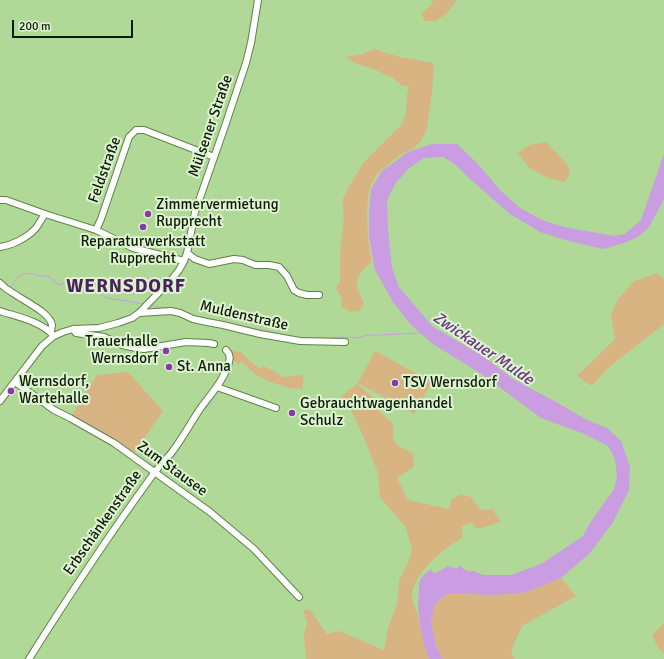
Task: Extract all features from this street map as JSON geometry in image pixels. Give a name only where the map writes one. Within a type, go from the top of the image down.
[{"type":"street","name":"Mülsener Straße","points":[[0,401],[52,334],[73,330],[99,328],[132,318],[144,308],[179,270],[184,261],[195,212],[246,63],[258,0]]},
{"type":"street","name":"Feldstraße","points":[[96,230],[129,137],[136,130],[144,130],[171,142],[214,157]]},
{"type":"street","points":[[0,200],[6,200],[96,230],[133,248],[184,261]]},
{"type":"street","points":[[0,247],[18,242],[31,233],[37,227],[45,214]]},
{"type":"street","points":[[186,253],[195,259],[209,264],[234,259],[243,260],[255,265],[279,267],[287,276],[294,290],[307,295],[319,296]]},
{"type":"street","points":[[0,283],[26,300],[46,316],[51,323],[52,334]]},
{"type":"street","points":[[0,311],[35,322],[52,334]]},
{"type":"street","name":"Muldenstraße","points":[[139,313],[171,311],[207,322],[260,334],[300,341],[345,342]]},
{"type":"street","points":[[73,330],[76,333],[104,337],[122,344],[144,349],[186,342],[214,344]]},
{"type":"street","name":"Erbschänkenstraße","points":[[29,659],[73,589],[123,516],[155,472],[172,453],[226,373],[230,358],[229,353],[226,350]]},
{"type":"street","name":"Zum Stausee","points":[[15,382],[54,410],[114,443],[210,512],[254,549],[299,597]]},
{"type":"street","points":[[217,387],[276,408]]},
{"type":"shaded area","points":[[433,0],[457,0],[447,13],[436,21],[425,21],[421,14],[432,4]]},
{"type":"shaded area","points":[[374,49],[400,57],[434,63],[432,93],[426,132],[420,142],[413,149],[400,155],[377,174],[371,185],[368,196],[367,215],[368,240],[372,262],[363,270],[357,280],[357,288],[364,303],[360,311],[350,312],[342,307],[341,296],[336,288],[340,281],[340,252],[344,217],[342,201],[364,162],[402,124],[406,113],[409,86],[403,86],[391,77],[355,63],[346,57],[363,54]]},
{"type":"shaded area","points":[[546,142],[568,165],[570,175],[564,182],[548,178],[529,168],[518,153],[529,145]]},
{"type":"shaded area","points":[[432,144],[457,144],[478,164],[500,190],[520,208],[542,220],[564,227],[614,236],[625,234],[641,220],[664,154],[664,199],[649,227],[638,237],[603,249],[540,232],[510,214],[456,165],[443,157],[424,158],[408,169],[395,184],[387,200],[392,268],[399,287],[432,326],[486,358],[513,379],[587,420],[607,428],[621,441],[630,467],[629,490],[613,522],[590,553],[561,578],[524,593],[490,595],[448,593],[435,604],[431,622],[436,646],[442,659],[429,659],[424,642],[418,607],[421,578],[431,569],[434,574],[448,566],[457,569],[459,565],[468,572],[473,571],[484,575],[511,575],[541,564],[583,536],[590,523],[614,489],[617,476],[615,459],[608,446],[587,435],[541,418],[483,375],[433,344],[410,324],[393,302],[375,270],[369,237],[371,189],[382,171],[408,152]]},
{"type":"shaded area","points":[[657,273],[664,279],[664,324],[608,368],[592,386],[577,376],[615,339],[611,315],[618,299],[634,281]]},
{"type":"shaded area","points":[[229,350],[241,352],[261,369],[264,366],[284,377],[304,375],[302,389],[289,388],[267,381],[253,373],[254,371],[251,371],[241,361],[239,364],[230,359]]},
{"type":"shaded area","name":"TSV Wernsdorf","points":[[375,351],[432,382],[414,414],[358,383]]},
{"type":"shaded area","points":[[128,372],[163,411],[132,456],[70,418],[97,375]]},
{"type":"shaded area","points":[[357,384],[374,398],[379,411],[393,424],[393,437],[398,446],[413,453],[414,467],[397,478],[408,500],[449,509],[451,500],[460,494],[471,497],[481,510],[492,509],[501,522],[477,529],[471,522],[461,527],[463,537],[434,559],[419,576],[412,591],[412,597],[429,659],[306,659],[304,635],[307,623],[303,609],[310,610],[327,634],[339,631],[384,650],[388,628],[397,604],[399,580],[408,563],[412,550],[406,528],[380,497],[378,473],[351,410],[340,397]]},
{"type":"shaded area","points":[[561,578],[576,596],[522,626],[511,651],[515,659],[442,659],[436,646],[431,622],[435,604],[448,593],[490,595],[524,593]]},
{"type":"shaded area","points":[[664,623],[664,654],[658,648],[652,635]]},
{"type":"waterway","points":[[10,287],[18,277],[23,274],[46,276],[50,277],[59,285],[72,280],[97,284],[100,287],[102,295],[107,298],[145,304]]},
{"type":"waterway","points":[[150,305],[160,308],[168,308]]},
{"type":"waterway","points":[[188,313],[197,317]]},
{"type":"waterway","points":[[233,324],[279,334]]},
{"type":"waterway","points":[[300,338],[358,338],[367,335],[422,333]]},
{"type":"place","name":"Zimmervermietung Rupprecht","points":[[148,214]]},
{"type":"place","name":"Reparaturwerkstatt Rupprecht","points":[[143,227]]},
{"type":"place","name":"Trauerhalle Wernsdorf","points":[[166,351]]},
{"type":"place","name":"St. Anna","points":[[169,367]]},
{"type":"place","name":"TSV Wernsdorf","points":[[395,383]]},
{"type":"place","name":"Wernsdorf, Wartehalle","points":[[11,391]]},
{"type":"place","name":"Gebrauchtwagenhandel Schulz","points":[[292,413]]},
{"type":"district","name":"WERNSDORF","points":[[126,287]]},
{"type":"water label","name":"Zwickauer Mulde","points":[[483,349]]}]
